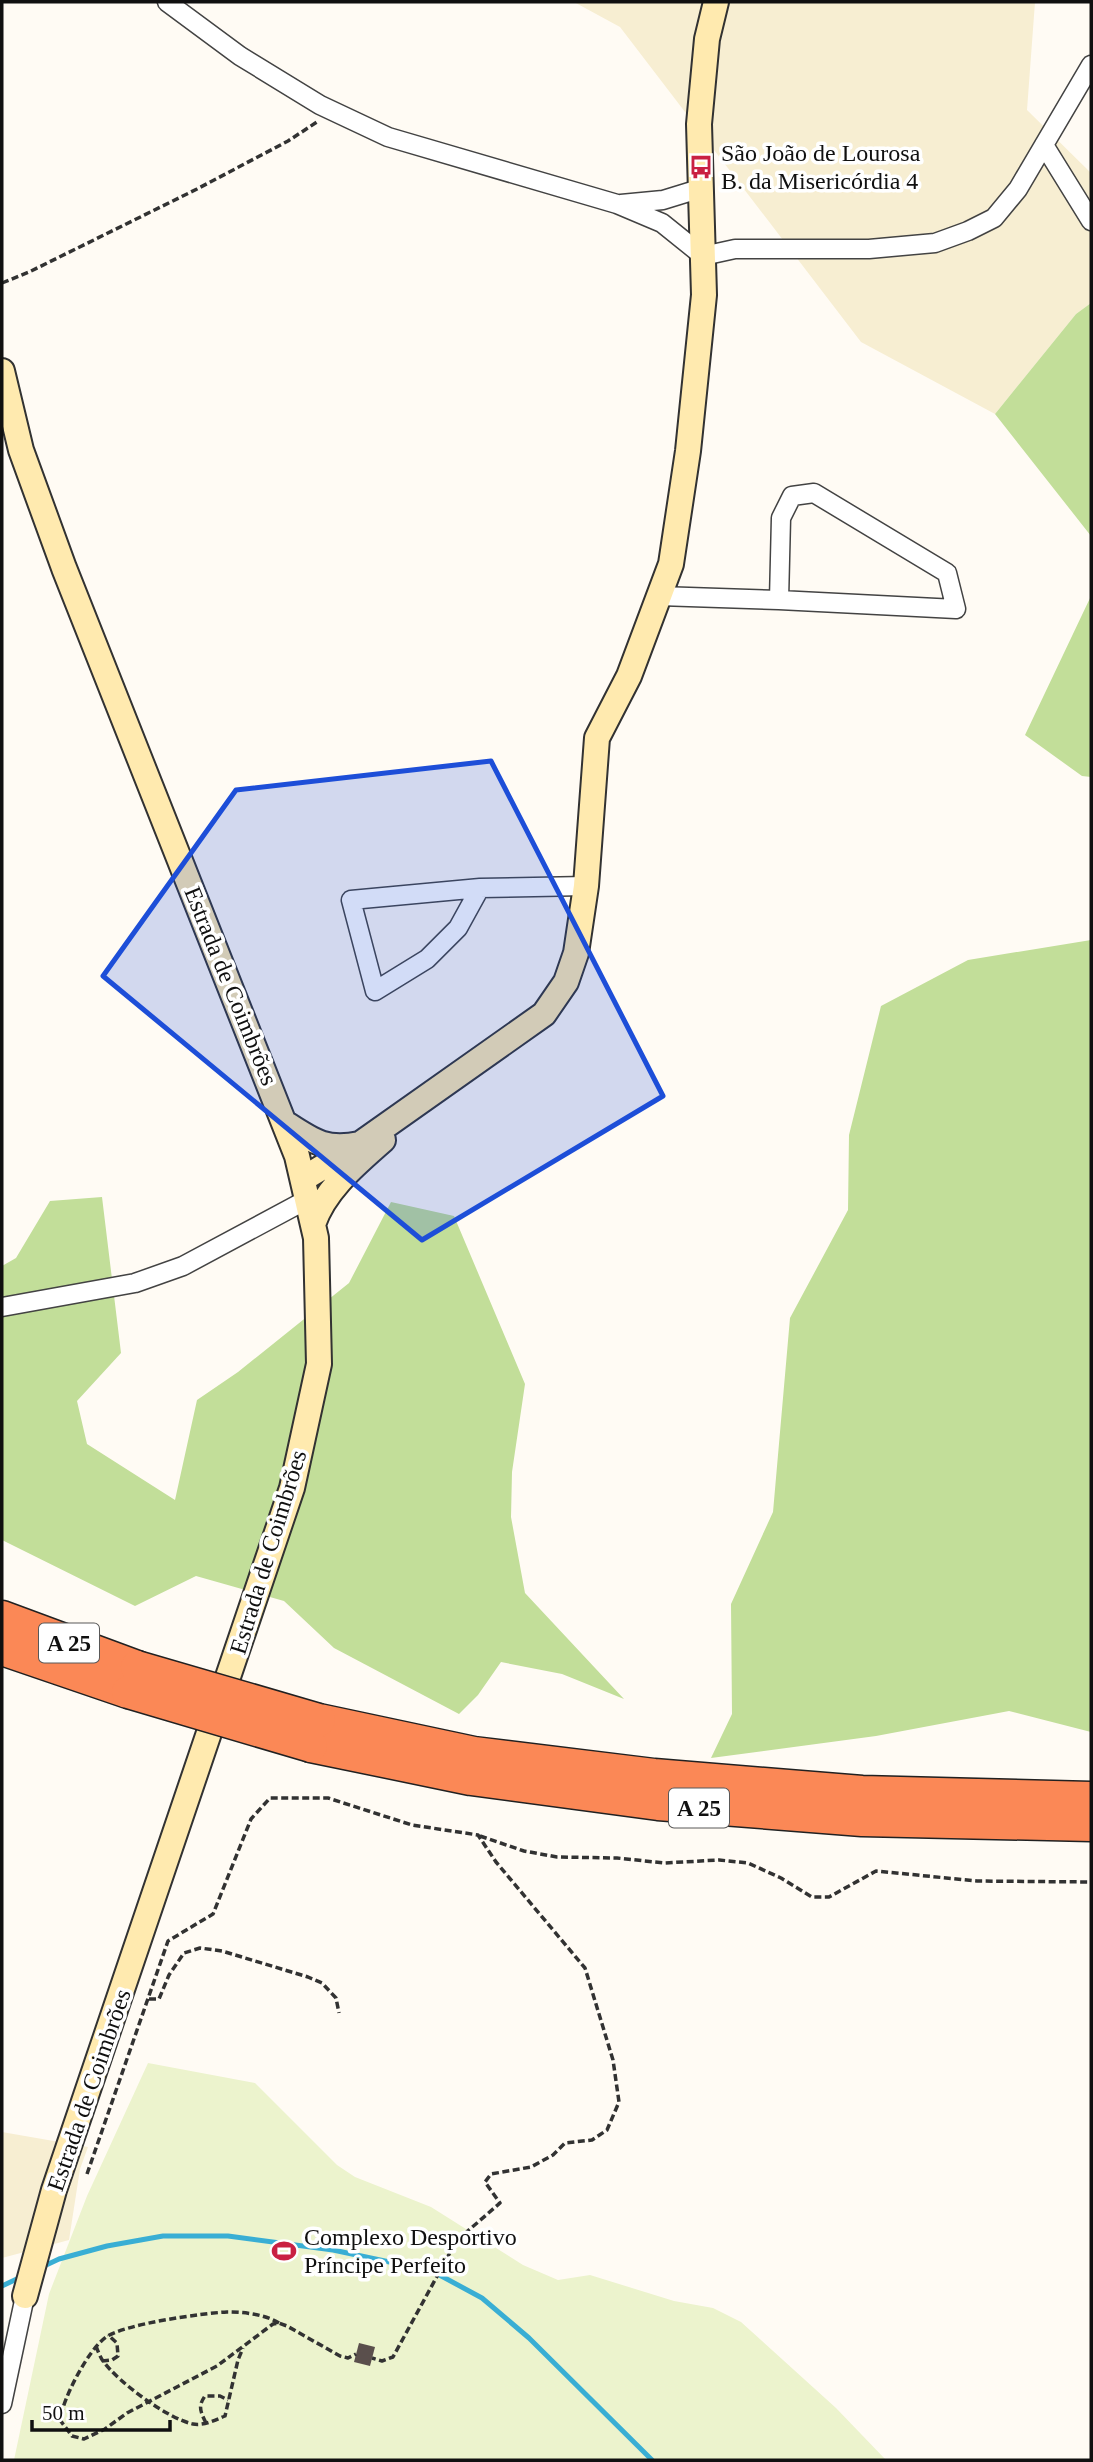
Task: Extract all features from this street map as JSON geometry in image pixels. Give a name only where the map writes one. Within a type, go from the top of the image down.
[{"type":"highway","name":"A 25","points":[[2,1617],[132,1679]]},
{"type":"highway","name":"A 25","points":[[2,1649],[132,1679],[471,1779],[658,1804],[862,1820],[1091,1825]]},
{"type":"highway","name":"A 25","points":[[315,1733],[653,1776],[862,1792],[1091,1798]]},
{"type":"street","points":[[167,2],[240,56],[334,112],[388,138],[617,204],[662,223],[704,256]]},
{"type":"street","points":[[2,1307],[135,1283],[171,1270],[305,1189],[360,1144],[544,1014],[566,982],[576,953],[586,886],[597,738],[628,676],[671,564],[688,451],[705,295],[699,124],[708,39],[716,2]]},
{"type":"street","points":[[704,256],[735,249],[869,249],[934,243],[968,231],[994,218],[1018,189],[1091,65]]},
{"type":"street","points":[[1044,145],[1091,221]]},
{"type":"street","points":[[617,204],[663,200],[702,188]]},
{"type":"street","name":"Estrada de Coimbrões","points":[[2,371],[21,450],[64,568],[285,1124],[305,1189],[316,1238],[319,1364],[292,1488],[54,2190],[25,2296]]},
{"type":"street","points":[[659,596],[956,609],[947,573],[814,493],[792,496],[781,519],[779,600]]},
{"type":"street","points":[[480,888],[458,928],[427,959],[375,992],[351,900],[480,888],[586,886]]},
{"type":"street","points":[[313,1224],[318,1210],[351,1170],[434,1093]]},
{"type":"street","points":[[285,1124],[312,1140],[339,1148],[360,1144]]},
{"type":"street","points":[[2,2404],[25,2296]]},
{"type":"path","points":[[2,283],[141,218],[288,141],[334,112]]},
{"type":"path","points":[[87,2174],[167,1941],[214,1914],[251,1819],[270,1798],[328,1798],[411,1825],[478,1835],[524,1851],[557,1857],[617,1858],[664,1863],[719,1860],[748,1863],[781,1878],[812,1897],[829,1896],[876,1871],[977,1881],[1091,1882]]},
{"type":"path","points":[[372,2358],[382,2361],[393,2357],[453,2247],[461,2236],[500,2203],[485,2182],[491,2175],[531,2167],[565,2143],[592,2140],[607,2130],[619,2102],[612,2060],[585,1968],[496,1862],[478,1835]]},
{"type":"path","points":[[149,1999],[159,1999],[169,1975],[184,1953],[200,1948],[222,1951],[322,1983],[336,1998],[338,2013]]},
{"type":"path","points":[[279,2323],[272,2324],[217,2365],[127,2413],[89,2438],[77,2438],[68,2432],[60,2420],[60,2415],[96,2346],[108,2335],[152,2323],[225,2312],[257,2315],[272,2318],[340,2356],[348,2358],[356,2354]]},
{"type":"path","points":[[102,2361],[118,2356],[117,2343],[108,2335]]},
{"type":"path","points":[[96,2346],[102,2361],[129,2386],[163,2412],[195,2424],[225,2416],[238,2360],[244,2346]]},
{"type":"path","points":[[206,2423],[200,2411],[200,2403],[205,2396],[220,2396],[228,2400]]},
{"type":"highlighted area","points":[[491,761],[663,1096],[422,1240],[103,976],[236,790]]},
{"type":"shaded area","points":[[574,2],[1035,2],[1027,110],[1091,173],[1091,303],[1076,314],[995,414],[861,342],[620,27]]},
{"type":"shaded area","points":[[2,2132],[88,2147],[80,2169],[69,2240],[2,2258]]},
{"type":"green space","points":[[1091,303],[1091,536],[995,414],[1076,314]]},
{"type":"green space","points":[[1091,596],[1091,777],[1082,776],[1025,735]]},
{"type":"green space","points":[[1091,940],[1091,1732],[1009,1711],[876,1736],[711,1758],[732,1714],[731,1604],[773,1512],[790,1318],[848,1210],[849,1135],[881,1006],[968,960]]},
{"type":"green space","points":[[102,1197],[121,1353],[77,1401],[87,1444],[175,1500],[197,1400],[238,1372],[349,1283],[391,1202],[454,1216],[525,1384],[512,1472],[511,1517],[525,1593],[624,1699],[562,1674],[501,1662],[478,1695],[459,1714],[334,1648],[284,1601],[196,1576],[135,1606],[2,1540],[2,1266],[16,1258],[50,1201]]},
{"type":"green space","name":"Complexo Desportivo Príncipe Perfeito","points":[[148,2063],[255,2083],[337,2165],[355,2177],[431,2207],[523,2265],[558,2280],[590,2275],[674,2301],[713,2308],[741,2322],[836,2408],[886,2460],[14,2460],[49,2294],[87,2196]]},
{"type":"building","points":[[359,2343],[375,2347],[370,2366],[354,2362]]},
{"type":"waterway","points":[[42,2267],[59,2259],[107,2246],[163,2236],[228,2236],[333,2250],[432,2271],[482,2298],[529,2338],[652,2460]]},
{"type":"waterway","points":[[2,2286],[21,2277]]},
{"type":"place","name":"São João de Lourosa B. da Misericórdia 4","points":[[701,167]]},
{"type":"place","name":"Complexo Desportivo Príncipe Perfeito","points":[[284,2251]]}]
